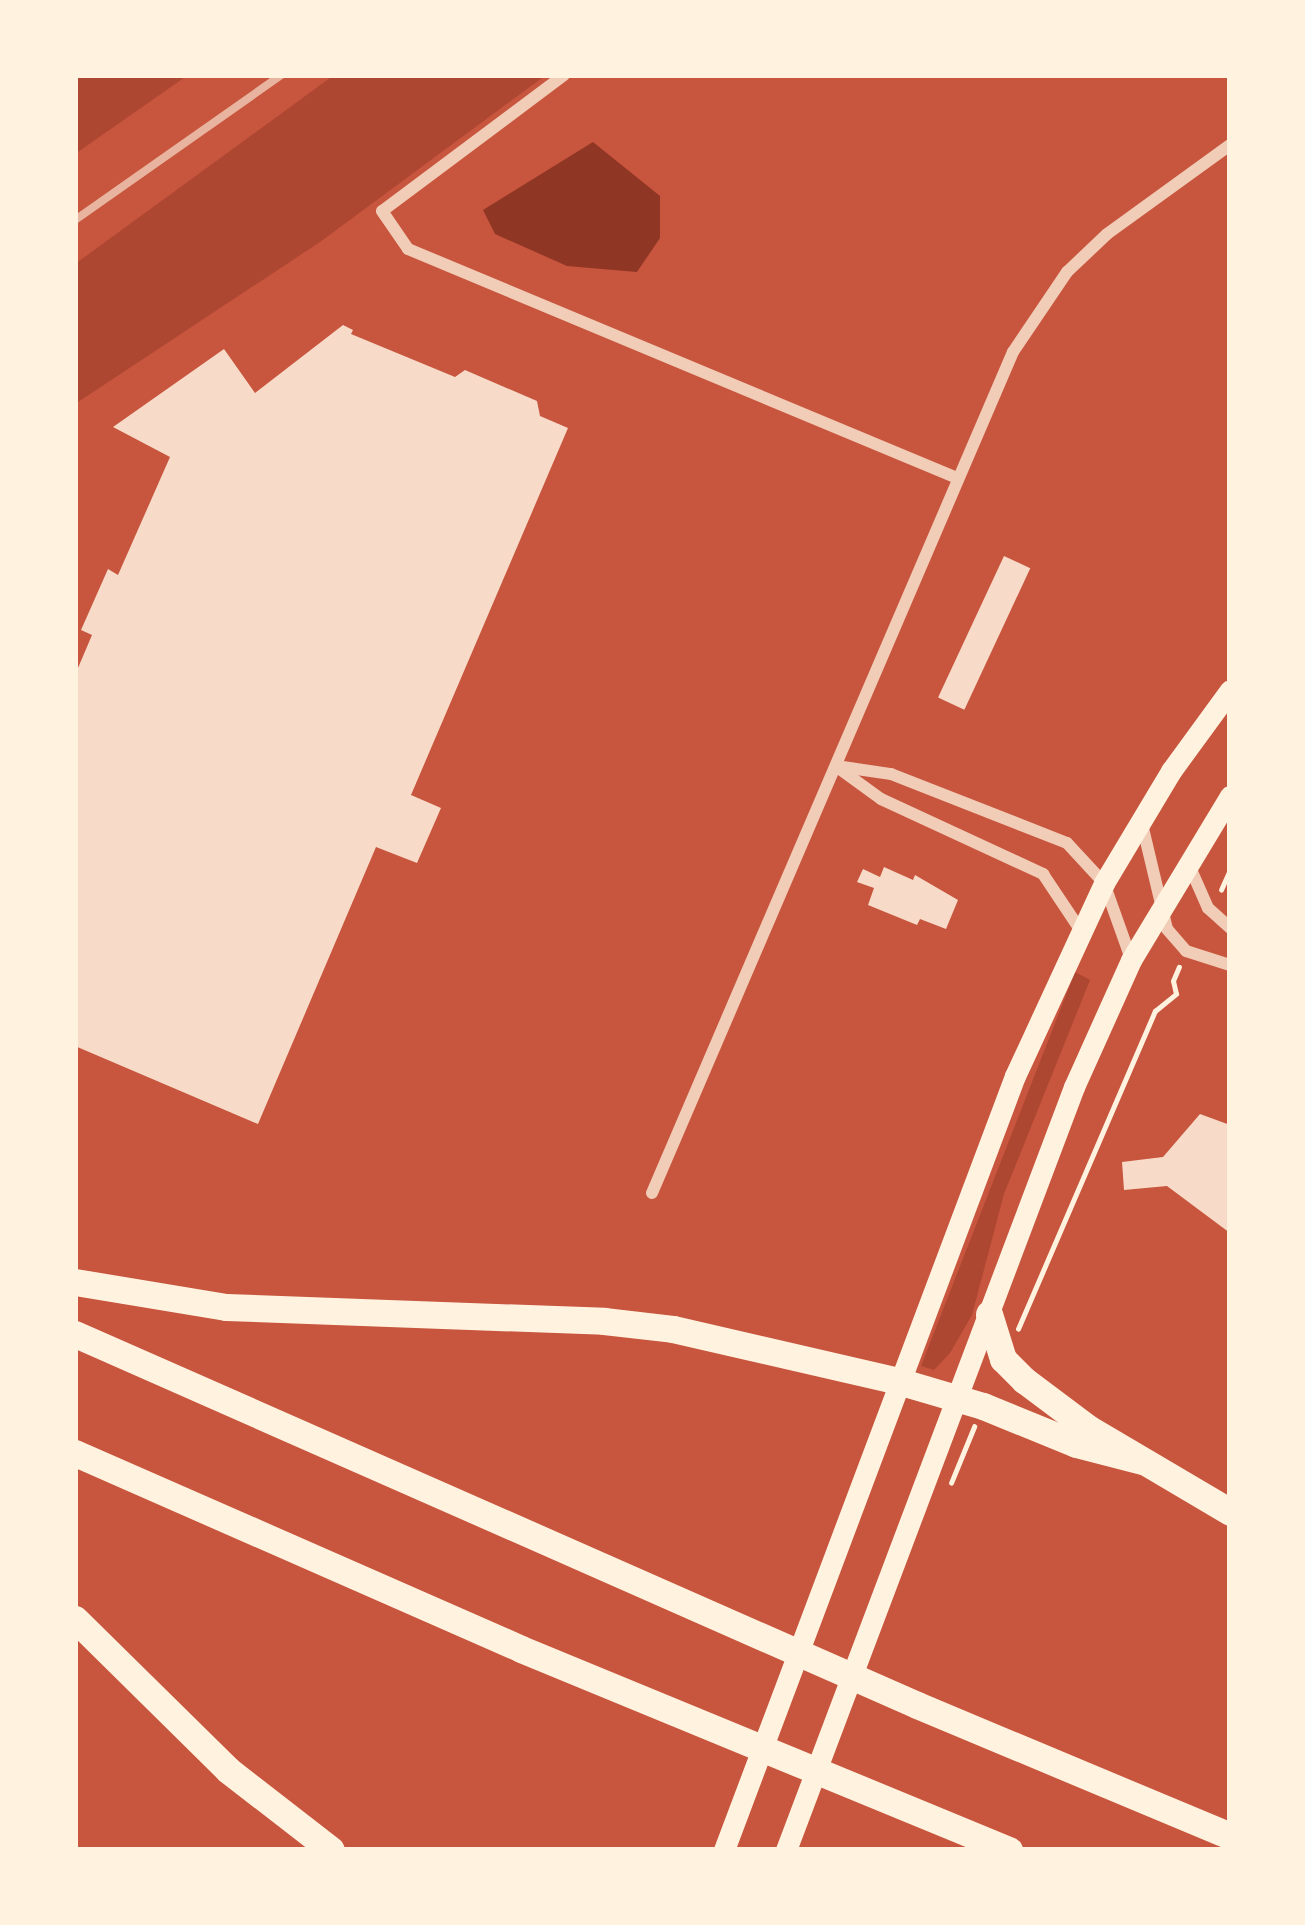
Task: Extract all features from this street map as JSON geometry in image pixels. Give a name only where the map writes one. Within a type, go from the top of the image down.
[{"type":"highway","points":[[75,1282],[226,1307],[604,1321],[673,1329],[955,1398],[1076,1444],[1142,1461]]},
{"type":"highway","points":[[989,1314],[1003,1359],[1061,1409],[1230,1512]]},
{"type":"highway","points":[[75,1334],[917,1705],[1230,1836]]},
{"type":"highway","points":[[75,1453],[521,1649],[1009,1850]]},
{"type":"highway","points":[[75,1619],[228,1769],[332,1850]]},
{"type":"main road","points":[[724,1850],[1015,1076],[1104,883],[1141,819],[1230,690]]},
{"type":"main road","points":[[786,1850],[1074,1087],[1131,960],[1230,796]]},
{"type":"street","points":[[564,75],[382,211],[408,249],[957,478]]},
{"type":"street","points":[[652,1192],[1012,352],[1066,272],[1107,234],[1230,145]]},
{"type":"street","points":[[836,766],[891,774],[1067,843],[1104,883],[1131,960]]},
{"type":"street","points":[[836,766],[880,799],[1043,874],[1081,931]]},
{"type":"street","points":[[1141,819],[1160,910],[1175,941],[1186,951],[1230,965]]},
{"type":"street","points":[[1188,862],[1208,908],[1230,928]]},
{"type":"path","points":[[1217,892],[1227,887],[1230,870]]},
{"type":"path","points":[[1003,1359],[1028,1318],[1145,1031],[1155,1011],[1176,994],[1172,981]]},
{"type":"path","points":[[945,1497],[983,1406]]},
{"type":"shaded area","points":[[75,75],[188,75],[75,154]]},
{"type":"shaded area","points":[[334,75],[546,75],[320,242],[75,404],[75,264]]},
{"type":"shaded area","points":[[593,142],[660,196],[660,238],[637,272],[567,266],[495,234],[483,210]]},
{"type":"shaded area","points":[[1075,972],[1090,980],[1004,1194],[972,1315],[934,1370],[921,1366]]},
{"type":"building","points":[[343,325],[353,330],[351,334],[455,377],[465,370],[537,401],[540,416],[568,428],[411,795],[441,808],[417,863],[376,847],[258,1124],[75,1046],[75,675],[92,635],[81,630],[108,569],[118,575],[170,457],[113,427],[224,349],[255,393]]},
{"type":"building","points":[[1004,556],[1030,568],[964,710],[938,697]]},
{"type":"building","points":[[884,867],[913,880],[915,875],[958,900],[946,929],[920,919],[917,925],[868,905],[874,888],[857,882],[863,869],[880,877]]},
{"type":"building","points":[[1200,1114],[1230,1125],[1230,1233],[1167,1186],[1124,1190],[1122,1162],[1163,1157]]},
{"type":"railway","points":[[75,220],[281,75]]}]
